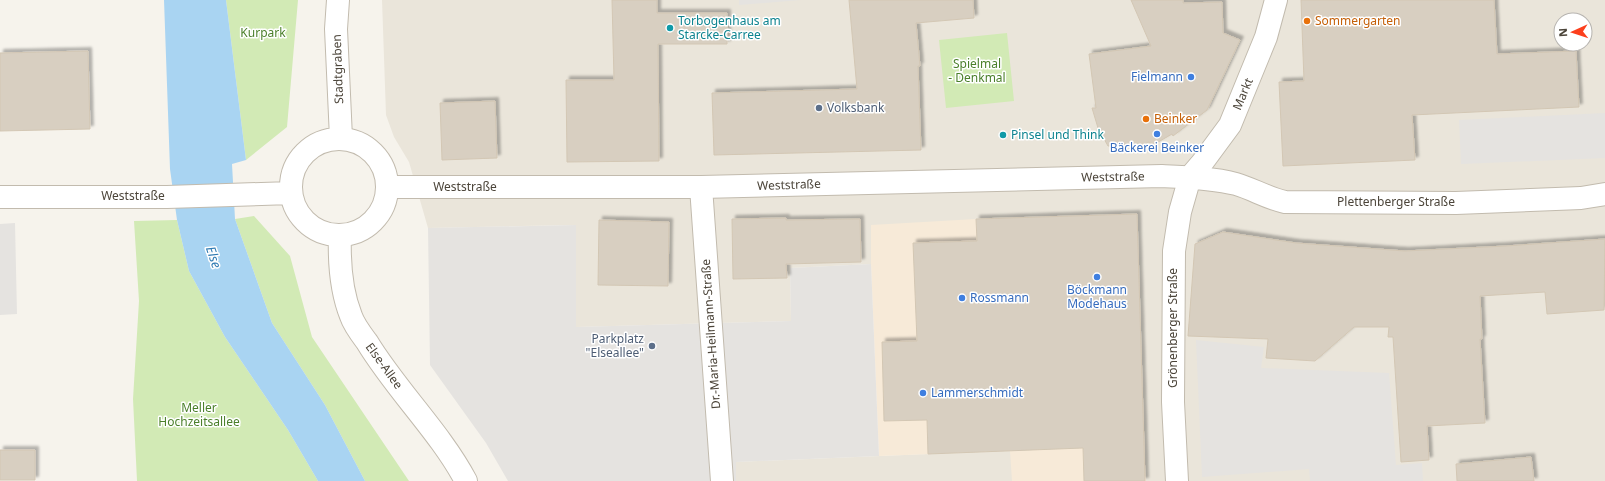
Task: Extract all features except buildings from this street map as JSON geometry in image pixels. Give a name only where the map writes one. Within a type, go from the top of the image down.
[{"type":"street","name":"Stadtgraben","points":[[338,0],[336,29],[340,138]]},
{"type":"street","name":"Markt","points":[[1190,177],[1230,125],[1266,37],[1276,0]]},
{"type":"street","points":[[340,138],[352,140],[366,146],[378,157],[385,171],[388,186],[386,201],[379,214],[369,225],[356,232],[340,235],[326,233],[312,227],[301,217],[294,204],[291,193],[292,174],[299,160],[309,149],[322,141],[340,138]]},
{"type":"street","name":"Weststraße","points":[[388,186],[701,187],[1063,177],[1190,177]]},
{"type":"street","name":"Plettenberger Straße","points":[[1190,177],[1234,183],[1269,198],[1285,202],[1456,203],[1581,198],[1605,194]]},
{"type":"street","name":"Grönenberger Straße","points":[[1177,481],[1173,402],[1174,251],[1180,212],[1190,177]]},
{"type":"street","name":"Dr.-Maria-Heilmann-Straße","points":[[701,187],[722,481]]},
{"type":"street","name":"Weststraße","points":[[0,197],[167,196],[291,193]]},
{"type":"street","name":"Else-Allee","points":[[340,235],[339,258],[341,281],[351,317],[376,357],[427,423],[466,481]]},
{"type":"shaded area","points":[[382,0],[1605,0],[1605,481],[736,481],[735,462],[928,454],[871,225],[871,264],[790,268],[791,321],[576,327],[575,225],[428,228],[409,162],[394,137],[386,115]]},
{"type":"shaded area","points":[[739,0],[801,0],[739,5]]},
{"type":"shaded area","points":[[1605,113],[1605,158],[1461,164],[1459,120]]},
{"type":"shaded area","points":[[1137,214],[1146,481],[1012,481],[1010,451],[879,456],[871,264],[871,225],[976,219]]},
{"type":"shaded area","points":[[15,223],[17,314],[0,315],[0,224]]},
{"type":"shaded area","name":"Parkplatz \"Elseallee\"","points":[[576,225],[576,327],[791,321],[790,268],[871,264],[879,456],[736,462],[736,481],[508,481],[486,443],[430,365],[428,228]]},
{"type":"shaded area","points":[[1196,340],[1264,347],[1261,368],[1389,373],[1396,465],[1422,463],[1423,481],[1310,481],[1309,469],[1202,477]]},
{"type":"green space","name":"Kurpark","points":[[226,0],[298,0],[287,127],[246,160]]},
{"type":"green space","name":"Spielmal - Denkmal","points":[[1007,33],[1014,101],[946,108],[939,40]]},
{"type":"green space","points":[[254,216],[290,256],[312,337],[409,481],[365,481],[325,405],[272,323],[235,219]]},
{"type":"green space","name":"Meller Hochzeitsallee","points":[[177,220],[189,271],[225,337],[288,430],[318,481],[137,481],[133,399],[139,301],[134,221]]},
{"type":"water","name":"Else","points":[[164,0],[226,0],[246,160],[232,164],[235,219],[272,323],[325,405],[365,481],[318,481],[288,430],[225,337],[189,271],[177,220],[170,169]]},
{"type":"place","name":"Sommergarten","points":[[1307,21]]},
{"type":"place","name":"Torbogenhaus am Starcke-Carree","points":[[670,28]]},
{"type":"place","name":"Fielmann","points":[[1191,77]]},
{"type":"place","name":"Volksbank","points":[[819,108]]},
{"type":"place","name":"Beinker","points":[[1146,119]]},
{"type":"place","name":"Bäckerei Beinker","points":[[1157,134]]},
{"type":"place","name":"Pinsel und Think","points":[[1003,135]]},
{"type":"place","name":"Böckmann Modehaus","points":[[1097,277]]},
{"type":"place","name":"Rossmann","points":[[962,298]]},
{"type":"place","name":"Parkplatz \"Elseallee\"","points":[[652,346]]},
{"type":"place","name":"Lammerschmidt","points":[[923,393]]}]
